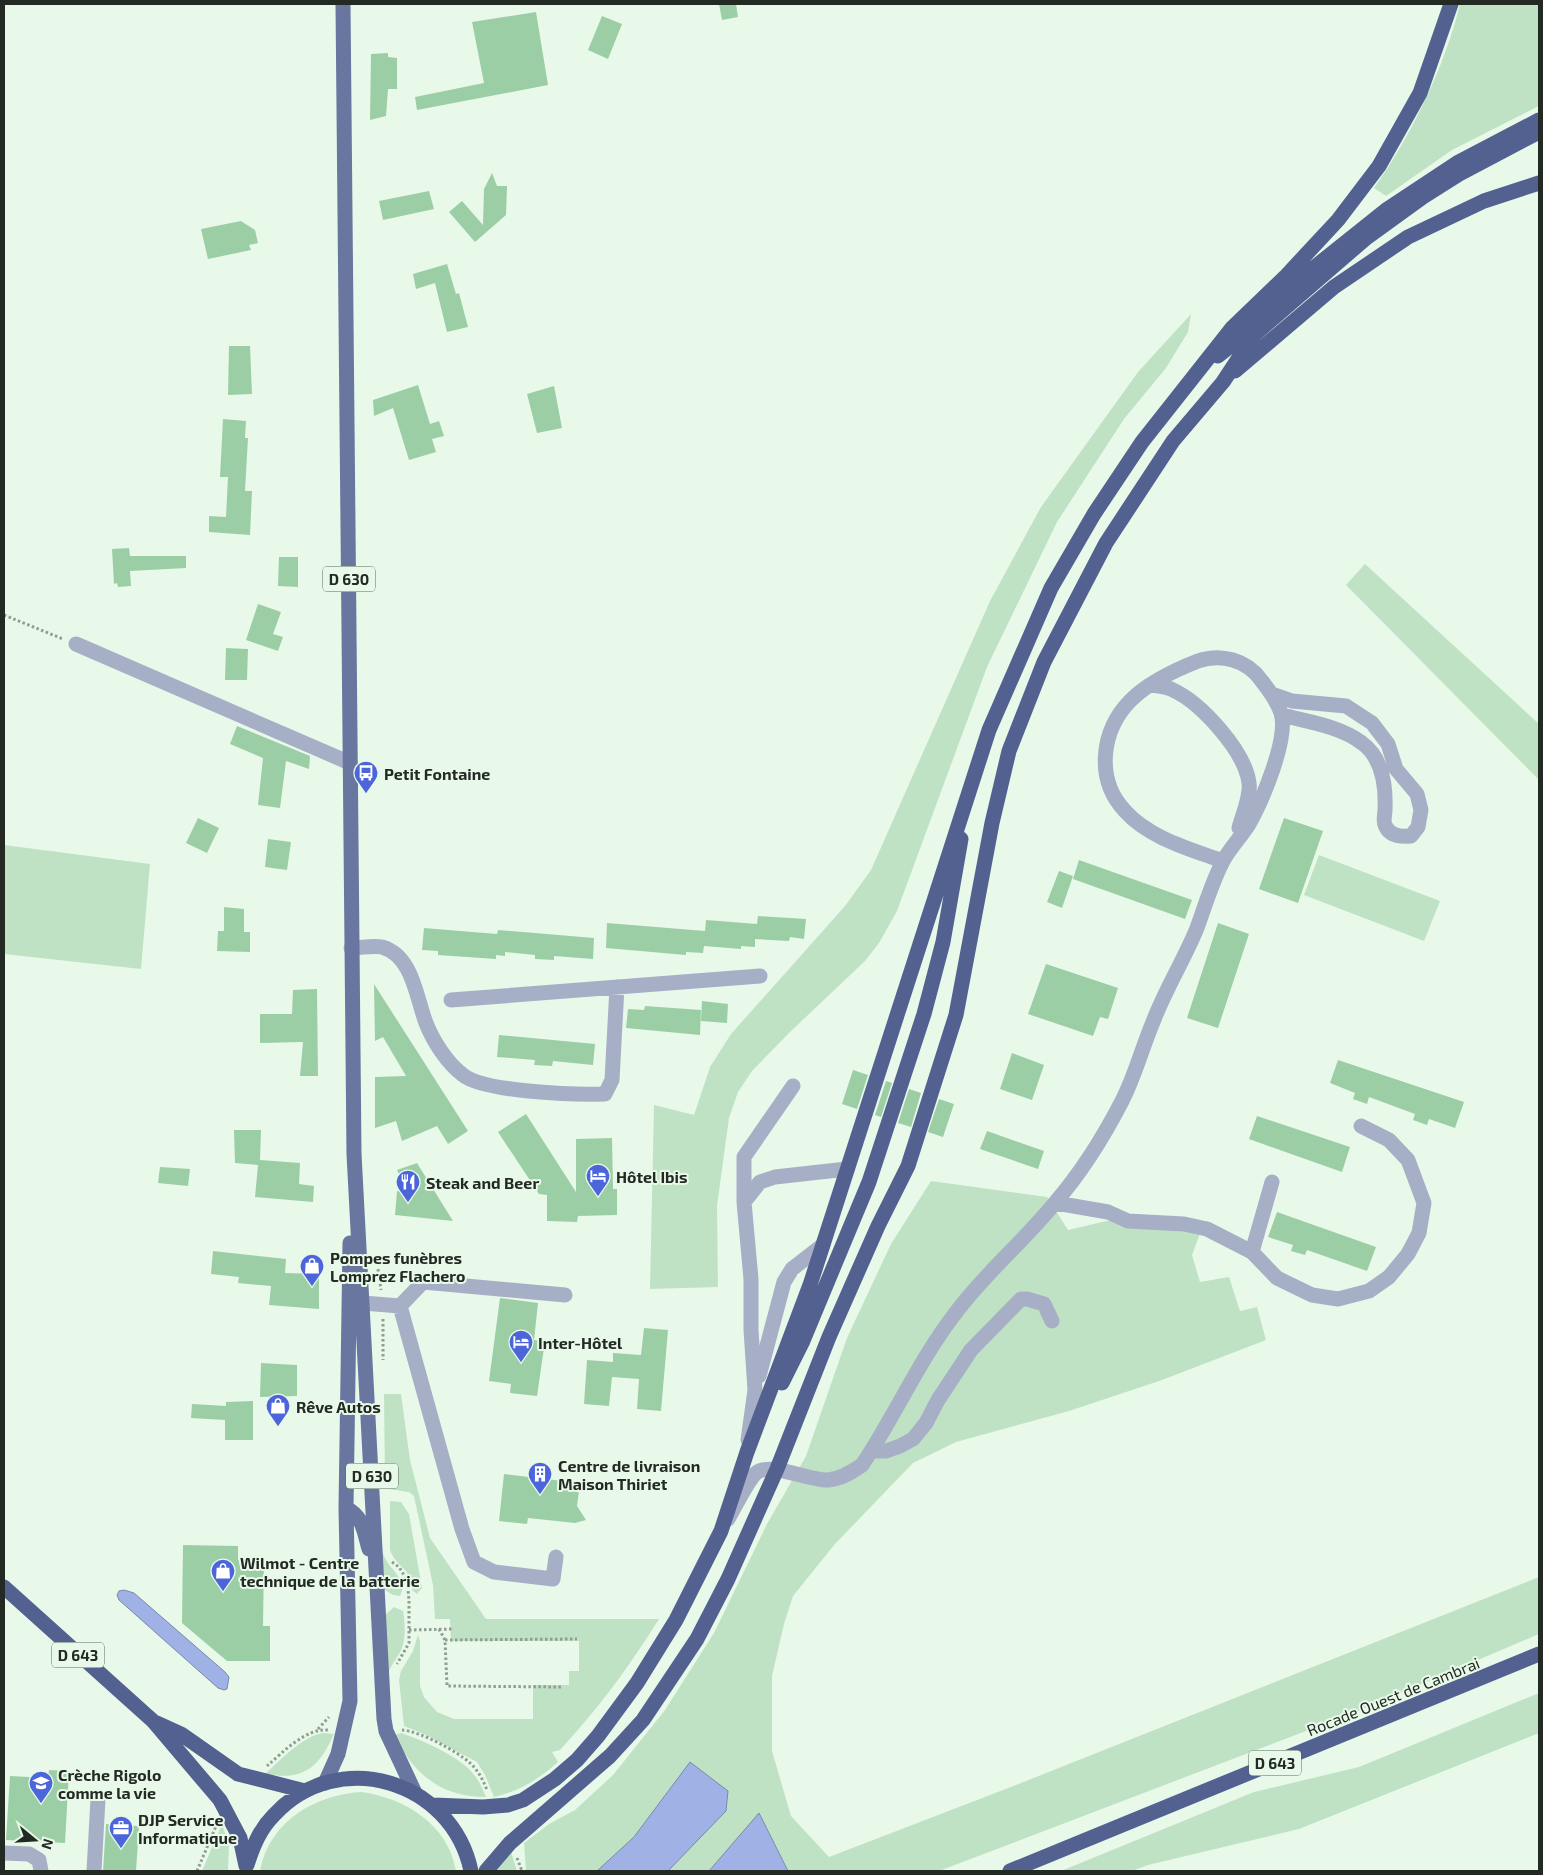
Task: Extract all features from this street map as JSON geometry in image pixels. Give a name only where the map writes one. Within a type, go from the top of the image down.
[{"type":"highway","points":[[433,1805],[494,1806],[523,1800],[548,1784],[577,1760],[598,1736],[637,1683],[676,1620],[721,1531],[747,1452],[810,1285],[989,730],[1052,588],[1094,514],[1142,442],[1232,328],[1285,277],[1338,220],[1379,166],[1420,93],[1451,4]]},
{"type":"highway","points":[[1203,367],[1233,344],[1300,278],[1386,210],[1457,162],[1539,120]]},
{"type":"highway","points":[[486,1871],[510,1843],[610,1756],[659,1699],[689,1652],[715,1605],[777,1469],[829,1337],[878,1226],[908,1166],[956,1015],[992,824],[1009,751],[1044,662],[1106,543],[1174,441],[1223,382],[1254,335],[1365,239],[1461,173],[1539,132]]},
{"type":"highway","points":[[1223,382],[1334,287],[1408,237],[1484,201],[1539,183]]},
{"type":"highway","points":[[747,1452],[802,1343],[869,1182],[924,1014],[944,942],[970,786]]},
{"type":"highway","name":"D 643","points":[[4,1586],[153,1721],[220,1800],[240,1838],[246,1869]]},
{"type":"highway","name":"Rocade Ouest de Cambrai","points":[[1010,1871],[1539,1654]]},
{"type":"highway","name":"D 643","points":[[153,1721],[181,1734],[238,1774],[305,1791]]},
{"type":"highway","points":[[246,1869],[262,1830],[289,1801],[305,1791],[325,1783],[348,1778],[371,1778],[394,1783],[415,1793],[433,1805],[449,1822],[459,1837],[471,1871]]},
{"type":"main road","name":"D 630","points":[[325,1783],[338,1754],[350,1702],[346,1508],[355,1302],[344,4]]},
{"type":"main road","name":"D 630","points":[[355,1302],[376,1574],[380,1673],[386,1731],[415,1793]]},
{"type":"main road","points":[[346,1508],[356,1512],[362,1522],[376,1574]]},
{"type":"street","points":[[76,644],[350,763]]},
{"type":"street","points":[[721,1531],[756,1473],[766,1469],[777,1469],[807,1478],[828,1480],[849,1474],[862,1465],[925,1355],[955,1312],[1056,1203],[1123,1100],[1154,1019],[1190,945],[1223,861],[1250,821],[1274,764],[1282,738],[1282,715],[1272,694],[1256,673],[1237,661],[1220,656],[1207,658],[1177,669],[1150,685],[1129,702],[1118,716],[1109,738],[1103,761],[1109,787],[1124,811],[1140,824],[1164,838],[1223,861]]},
{"type":"street","points":[[1150,685],[1170,688],[1188,698],[1211,719],[1226,738],[1245,769],[1250,785],[1236,842]]},
{"type":"street","points":[[1272,694],[1292,701],[1346,706],[1372,723],[1388,744],[1396,769],[1417,794],[1422,810],[1418,827],[1411,836],[1400,837],[1390,833],[1384,824],[1384,781],[1379,763],[1363,743],[1337,729],[1282,715]]},
{"type":"street","points":[[352,948],[381,947],[394,953],[404,962],[427,1024],[446,1057],[464,1076],[488,1086],[588,1095],[605,1094],[612,1080],[617,987]]},
{"type":"street","points":[[451,1000],[760,976]]},
{"type":"street","points":[[755,1390],[751,1330],[751,1279],[744,1202],[744,1157],[793,1086]]},
{"type":"street","points":[[1056,1203],[1108,1212],[1128,1221],[1184,1224],[1208,1229],[1252,1252],[1277,1278],[1312,1295],[1338,1298],[1368,1291],[1389,1277],[1408,1254],[1419,1233],[1424,1203],[1408,1160],[1388,1140],[1360,1126]]},
{"type":"street","points":[[744,1202],[760,1182],[775,1177],[846,1169]]},
{"type":"street","points":[[1252,1252],[1272,1182]]},
{"type":"street","points":[[747,1452],[755,1390],[784,1282],[792,1269],[823,1245]]},
{"type":"street","points":[[400,1306],[423,1282],[564,1295]]},
{"type":"street","points":[[872,1450],[886,1450],[900,1446],[913,1439],[926,1423],[938,1400],[971,1350],[1021,1300],[1028,1299],[1044,1304],[1052,1321]]},
{"type":"street","points":[[355,1302],[400,1306]]},
{"type":"street","points":[[400,1306],[462,1529],[474,1562],[494,1572],[553,1578],[556,1557]]},
{"type":"street","points":[[94,1871],[98,1799]]},
{"type":"street","points":[[4,1853],[29,1854],[39,1860],[41,1871]]},
{"type":"path","points":[[4,615],[76,644]]},
{"type":"path","points":[[440,1629],[446,1640],[447,1686],[562,1687]]},
{"type":"path","points":[[409,1630],[453,1629]]},
{"type":"path","points":[[446,1640],[577,1639]]},
{"type":"path","points":[[397,1730],[405,1730],[422,1736],[470,1762],[480,1775],[494,1806]]},
{"type":"path","points":[[510,1843],[522,1871]]},
{"type":"green space","points":[[1460,4],[1539,4],[1539,106],[1452,150],[1386,196],[1374,188],[1401,146],[1425,100],[1454,28]]},
{"type":"green space","points":[[1191,314],[1188,332],[1166,368],[1124,419],[1057,522],[987,667],[897,911],[879,943],[865,961],[752,1071],[738,1092],[729,1118],[717,1206],[718,1287],[650,1289],[654,1105],[694,1115],[710,1067],[731,1034],[845,906],[871,870],[990,601],[1041,507],[1138,372]]},
{"type":"green space","points":[[1365,564],[1539,724],[1539,780],[1346,585]]},
{"type":"green space","points":[[4,845],[150,864],[141,969],[4,954]]},
{"type":"green space","points":[[1319,855],[1440,901],[1424,941],[1304,895]]},
{"type":"green space","points":[[931,1181],[1047,1197],[1068,1230],[1111,1220],[1201,1231],[1192,1255],[1200,1282],[1229,1277],[1240,1311],[1257,1307],[1266,1340],[1162,1380],[1069,1411],[956,1442],[913,1463],[835,1544],[793,1596],[784,1624],[772,1676],[772,1751],[791,1816],[829,1857],[1021,1783],[1539,1577],[1539,1634],[1356,1712],[939,1871],[788,1871],[759,1814],[709,1871],[526,1871],[524,1843],[549,1824],[575,1810],[613,1775],[665,1710],[714,1633],[767,1524],[806,1456],[847,1338],[891,1244]]},
{"type":"green space","points":[[384,1394],[401,1394],[410,1460],[430,1538],[486,1619],[659,1619],[625,1671],[600,1703],[560,1750],[552,1752],[558,1762],[528,1784],[512,1792],[494,1797],[485,1775],[477,1762],[424,1734],[404,1726],[399,1680],[401,1671],[413,1651],[418,1635],[420,1641],[420,1686],[424,1697],[437,1712],[454,1719],[533,1719],[533,1685],[569,1685],[569,1671],[579,1671],[579,1641],[451,1641],[450,1619],[435,1619],[433,1585],[414,1496],[409,1492],[388,1489],[385,1483]]},
{"type":"green space","points":[[390,1501],[401,1502],[409,1514],[422,1588],[417,1594],[412,1590],[409,1576],[396,1561],[390,1550]]},
{"type":"green space","points":[[381,1548],[401,1582],[402,1591],[400,1596],[393,1595],[383,1589]]},
{"type":"green space","points":[[394,1607],[403,1611],[405,1624],[404,1639],[402,1648],[387,1677],[384,1616]]},
{"type":"green space","points":[[1539,1693],[1539,1733],[1299,1829],[1148,1865],[1132,1871],[1061,1871],[1254,1792],[1359,1767]]},
{"type":"green space","points":[[323,1733],[334,1734],[322,1756],[308,1769],[290,1775],[265,1774],[299,1744],[315,1735]]},
{"type":"green space","points":[[401,1733],[420,1740],[461,1762],[477,1778],[486,1797],[455,1793],[430,1781],[410,1761],[402,1749],[394,1735]]},
{"type":"green space","points":[[361,1792],[393,1800],[422,1816],[444,1840],[456,1871],[260,1871],[265,1854],[273,1838],[296,1814],[311,1805],[327,1799]]},
{"type":"green space","points":[[222,1824],[229,1845],[228,1871],[202,1871]]},
{"type":"green space","points":[[511,1852],[517,1871],[497,1871],[498,1868]]},
{"type":"water","points":[[124,1590],[134,1593],[225,1672],[229,1677],[227,1689],[218,1688],[119,1600],[117,1595],[119,1591]]},
{"type":"water","points":[[690,1762],[728,1791],[726,1811],[668,1871],[597,1871],[634,1837]]},
{"type":"water","points":[[759,1813],[788,1871],[709,1871]]},
{"type":"building","points":[[719,4],[736,4],[738,17],[722,20]]},
{"type":"building","points":[[536,12],[548,85],[417,110],[415,97],[484,83],[472,22]]},
{"type":"building","points":[[602,16],[622,24],[608,59],[588,50]]},
{"type":"building","points":[[388,53],[388,57],[397,58],[397,89],[388,89],[386,116],[370,120],[371,54]]},
{"type":"building","points":[[492,173],[497,186],[507,186],[506,215],[475,242],[449,212],[462,201],[483,225],[484,189]]},
{"type":"building","points":[[429,191],[434,209],[383,220],[379,201]]},
{"type":"building","points":[[241,221],[255,230],[258,243],[249,245],[251,250],[208,259],[201,229]]},
{"type":"building","points":[[447,264],[456,294],[459,293],[468,327],[447,332],[435,283],[416,289],[413,274]]},
{"type":"building","points":[[229,346],[250,346],[252,394],[228,395]]},
{"type":"building","points":[[418,385],[430,424],[439,421],[444,436],[432,439],[436,452],[409,460],[393,408],[374,416],[373,400]]},
{"type":"building","points":[[554,386],[562,428],[537,433],[527,394]]},
{"type":"building","points":[[223,419],[246,421],[245,438],[248,438],[245,491],[252,491],[250,535],[209,532],[209,516],[226,517],[228,477],[220,477]]},
{"type":"building","points":[[129,548],[130,556],[186,556],[186,568],[130,571],[131,586],[118,587],[117,583],[114,584],[112,549]]},
{"type":"building","points":[[279,557],[298,557],[298,587],[278,586]]},
{"type":"building","points":[[258,604],[281,612],[273,634],[283,637],[278,651],[246,640]]},
{"type":"building","points":[[226,648],[248,649],[247,680],[225,680]]},
{"type":"building","points":[[237,726],[310,756],[309,769],[286,761],[280,808],[258,805],[263,758],[230,744]]},
{"type":"building","points":[[198,818],[219,828],[207,853],[186,843]]},
{"type":"building","points":[[1284,818],[1323,831],[1298,903],[1259,889]]},
{"type":"building","points":[[268,839],[291,842],[287,870],[265,867]]},
{"type":"building","points":[[1079,860],[1192,900],[1185,919],[1073,879]]},
{"type":"building","points":[[1059,871],[1073,876],[1062,908],[1047,902]]},
{"type":"building","points":[[224,907],[244,909],[244,932],[250,932],[250,952],[217,951],[218,931],[224,931]]},
{"type":"building","points":[[758,916],[806,919],[804,939],[790,937],[789,941],[755,939],[755,947],[741,946],[741,949],[704,946],[703,953],[686,952],[686,955],[606,948],[607,923],[705,931],[706,920],[757,924]]},
{"type":"building","points":[[1218,923],[1249,934],[1218,1028],[1187,1018]]},
{"type":"building","points":[[424,928],[497,934],[498,930],[594,938],[593,959],[554,956],[554,960],[535,959],[535,955],[505,952],[505,956],[496,955],[496,959],[438,955],[438,951],[422,950]]},
{"type":"building","points":[[1046,964],[1118,988],[1108,1019],[1100,1017],[1093,1036],[1028,1014]]},
{"type":"building","points":[[374,984],[468,1131],[448,1144],[437,1126],[402,1141],[396,1121],[375,1128],[375,1077],[406,1076],[383,1037],[375,1041]]},
{"type":"building","points":[[317,989],[318,1076],[300,1076],[303,1042],[260,1043],[260,1014],[292,1014],[293,990]]},
{"type":"building","points":[[702,1001],[728,1004],[727,1023],[701,1021]]},
{"type":"building","points":[[645,1006],[701,1010],[700,1035],[626,1028],[628,1009],[644,1010]]},
{"type":"building","points":[[499,1035],[595,1044],[593,1065],[553,1061],[552,1066],[534,1065],[535,1060],[497,1057]]},
{"type":"building","points":[[1012,1053],[1044,1065],[1032,1100],[1000,1089]]},
{"type":"building","points":[[1338,1060],[1464,1102],[1455,1128],[1429,1119],[1427,1125],[1413,1120],[1415,1114],[1369,1097],[1367,1104],[1353,1099],[1355,1093],[1330,1083]]},
{"type":"building","points":[[853,1070],[868,1075],[857,1109],[842,1104]]},
{"type":"building","points":[[886,1081],[892,1083],[881,1117],[875,1115]]},
{"type":"building","points":[[909,1089],[921,1093],[911,1127],[898,1123]]},
{"type":"building","points":[[939,1099],[954,1104],[943,1137],[928,1132]]},
{"type":"building","points":[[526,1114],[576,1192],[576,1139],[612,1138],[613,1189],[617,1189],[617,1215],[578,1216],[577,1222],[547,1221],[547,1195],[539,1194],[498,1132]]},
{"type":"building","points":[[1257,1116],[1350,1147],[1342,1172],[1249,1139]]},
{"type":"building","points":[[234,1130],[261,1130],[260,1160],[300,1163],[299,1184],[314,1186],[313,1202],[255,1197],[258,1165],[235,1163]]},
{"type":"building","points":[[987,1131],[1044,1151],[1038,1169],[980,1149]]},
{"type":"building","points":[[417,1163],[453,1221],[395,1215],[397,1191],[407,1192],[397,1170]]},
{"type":"building","points":[[160,1167],[190,1169],[188,1186],[158,1183]]},
{"type":"building","points":[[1277,1212],[1376,1247],[1367,1271],[1307,1250],[1305,1255],[1291,1251],[1293,1245],[1268,1237]]},
{"type":"building","points":[[213,1251],[286,1259],[285,1273],[319,1274],[319,1309],[269,1305],[271,1286],[238,1283],[239,1277],[211,1274]]},
{"type":"building","points":[[500,1298],[538,1303],[534,1340],[545,1341],[537,1396],[510,1393],[511,1384],[489,1381]]},
{"type":"building","points":[[644,1328],[668,1330],[661,1411],[637,1409],[639,1379],[612,1377],[609,1406],[584,1404],[587,1360],[613,1362],[613,1353],[641,1355]]},
{"type":"building","points":[[261,1363],[297,1365],[297,1396],[260,1397]]},
{"type":"building","points":[[253,1401],[253,1440],[225,1440],[225,1420],[191,1418],[192,1404],[226,1406],[226,1402]]},
{"type":"building","name":"Centre de livraison Maison Thiriet","points":[[504,1474],[580,1483],[577,1506],[586,1520],[575,1523],[528,1518],[527,1524],[499,1521]]},
{"type":"building","name":"Wilmot - Centre technique de la batterie","points":[[183,1545],[238,1546],[238,1560],[264,1560],[263,1626],[270,1626],[270,1661],[227,1661],[182,1623]]},
{"type":"building","points":[[49,1770],[69,1771],[65,1843],[6,1840],[10,1776],[48,1778]]},
{"type":"building","name":"DJP Service Informatique","points":[[106,1824],[139,1826],[136,1871],[103,1871]]},
{"type":"place","name":"Petit Fontaine","points":[[366,794]]},
{"type":"place","name":"Hôtel Ibis","points":[[598,1197]]},
{"type":"place","name":"Steak and Beer","points":[[408,1203]]},
{"type":"place","name":"Pompes funèbres Lomprez Flachero","points":[[312,1287]]},
{"type":"place","name":"Inter-Hôtel","points":[[521,1363]]},
{"type":"place","name":"Rêve Autos","points":[[278,1427]]},
{"type":"place","name":"Centre de livraison Maison Thiriet","points":[[540,1495]]},
{"type":"place","name":"Wilmot - Centre technique de la batterie","points":[[223,1592]]},
{"type":"place","name":"Crèche Rigolo comme la vie","points":[[41,1804]]},
{"type":"place","name":"DJP Service Informatique","points":[[121,1849]]}]
